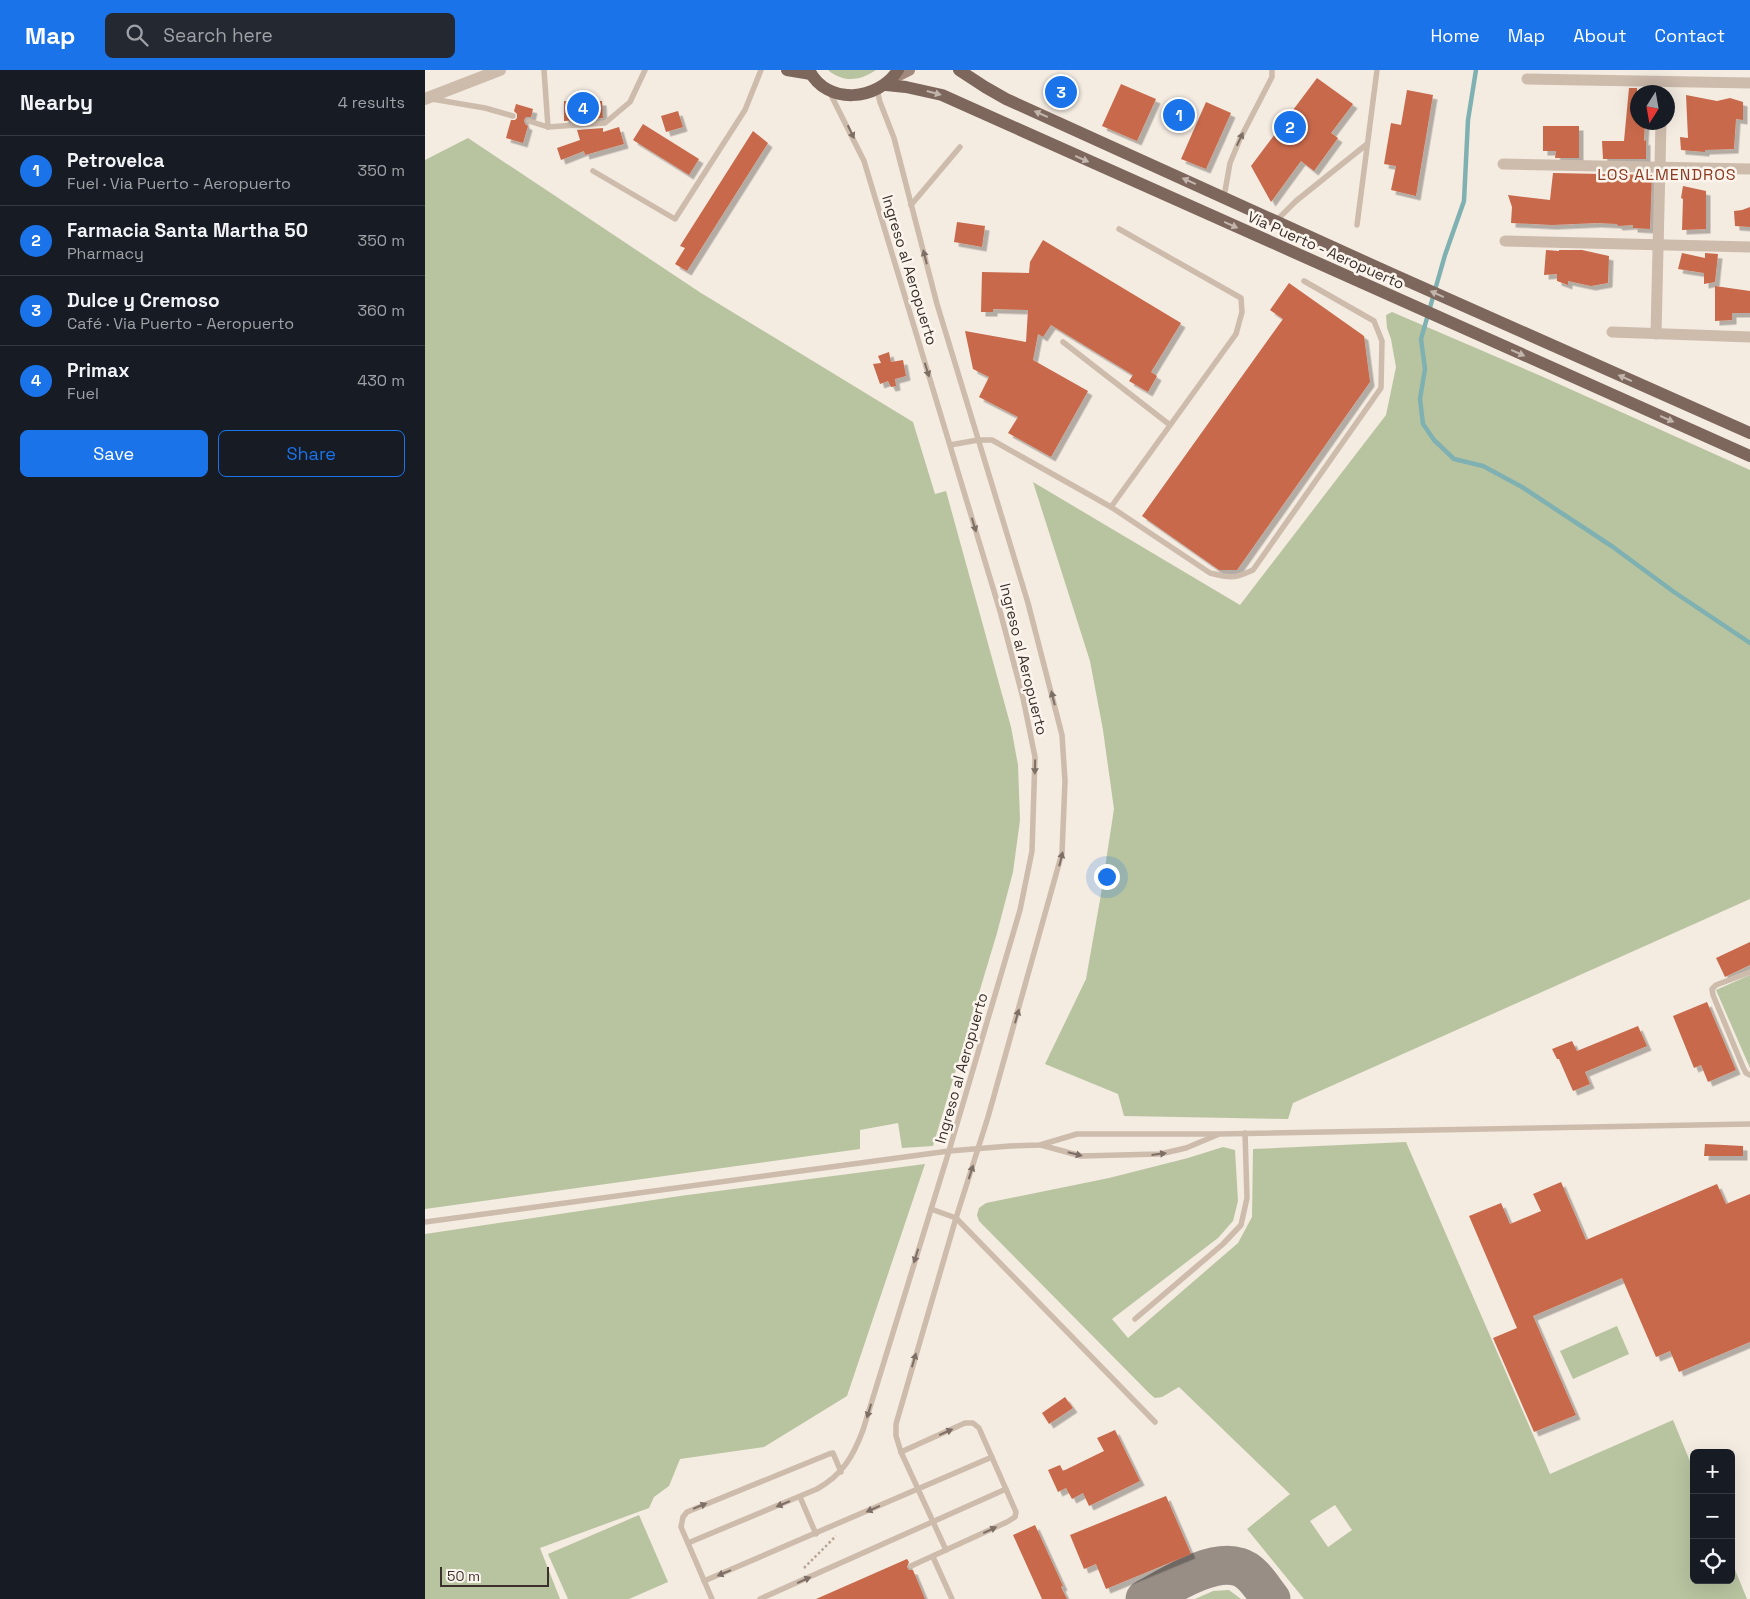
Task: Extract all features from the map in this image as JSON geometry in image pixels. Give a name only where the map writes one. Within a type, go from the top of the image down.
[{"type":"main road","points":[[787,70],[810,72],[828,89],[839,94],[852,96],[865,94],[909,70]]},
{"type":"main road","name":"Via Puerto - Aeropuerto","points":[[959,70],[1007,99],[1750,433]]},
{"type":"main road","name":"Via Puerto - Aeropuerto","points":[[888,81],[942,95],[1750,456]]},
{"type":"street","points":[[426,99],[500,70]]},
{"type":"street","points":[[1527,79],[1630,85]]},
{"type":"street","points":[[1675,86],[1750,83]]},
{"type":"street","points":[[1656,334],[1661,130]]},
{"type":"street","points":[[1503,164],[1750,169]]},
{"type":"street","points":[[1505,241],[1750,247]]},
{"type":"street","points":[[1612,332],[1750,337]]},
{"type":"lane","points":[[544,70],[548,127]]},
{"type":"lane","points":[[529,121],[548,127],[605,123],[630,102],[645,70]]},
{"type":"lane","points":[[593,170],[675,219],[745,110],[761,70]]},
{"type":"lane","points":[[1224,197],[1230,163],[1251,116],[1272,77],[1272,70]]},
{"type":"lane","points":[[1357,225],[1377,70]]},
{"type":"lane","name":"Ingreso al Aeropuerto","points":[[888,81],[880,102],[894,138],[937,304],[1028,603],[1062,735],[1065,781],[1063,853],[979,1148],[896,1424],[897,1440],[901,1452]]},
{"type":"lane","name":"Ingreso al Aeropuerto","points":[[828,89],[864,161],[1002,619],[1023,698],[1035,757],[1032,851],[1020,910],[949,1152],[863,1430],[852,1456],[841,1472]]},
{"type":"lane","points":[[426,99],[485,108],[513,116]]},
{"type":"lane","points":[[1276,221],[1296,202],[1367,144]]},
{"type":"lane","points":[[911,205],[960,147]]},
{"type":"lane","points":[[1111,507],[1236,334],[1242,312],[1241,298],[1119,229]]},
{"type":"lane","points":[[950,445],[978,440],[991,440],[1111,507],[1210,573],[1239,577],[1253,570],[1381,388],[1382,341],[1374,321],[1304,280]]},
{"type":"lane","points":[[1063,342],[1170,424]]},
{"type":"lane","points":[[1750,972],[1712,989],[1743,1067],[1746,1073],[1750,1074]]},
{"type":"lane","points":[[425,1222],[979,1148],[1040,1145],[1077,1134],[1219,1134],[1750,1124]]},
{"type":"lane","points":[[1135,1319],[1223,1244],[1241,1225],[1247,1198],[1245,1133]]},
{"type":"lane","points":[[1040,1145],[1081,1156],[1160,1154],[1185,1148],[1219,1134]]},
{"type":"lane","points":[[931,1209],[957,1218],[1155,1422]]},
{"type":"lane","points":[[911,1566],[946,1550],[1012,1519],[1015,1516],[1015,1508],[979,1428],[973,1423],[965,1423],[901,1452],[946,1550]]},
{"type":"lane","points":[[688,1543],[800,1497],[830,1482],[841,1472],[835,1456],[829,1454],[690,1510],[685,1514],[681,1524],[688,1543],[712,1599]]},
{"type":"lane","points":[[704,1581],[992,1457]]},
{"type":"lane","points":[[760,1599],[1006,1489]]},
{"type":"lane","points":[[800,1497],[815,1534]]},
{"type":"lane","points":[[933,1556],[952,1599]]},
{"type":"path","points":[[802,1570],[840,1532]]},
{"type":"green space","points":[[828,70],[876,70],[858,78],[846,79]]},
{"type":"green space","points":[[468,138],[701,293],[913,422],[935,494],[946,491],[1011,727],[1018,765],[1020,820],[1013,872],[997,933],[933,1146],[902,1148],[898,1123],[860,1130],[860,1149],[425,1209],[425,160]]},
{"type":"green space","points":[[1392,312],[1541,376],[1750,470],[1750,899],[1293,1103],[1288,1119],[1124,1116],[1118,1094],[1045,1064],[1086,979],[1114,809],[1103,730],[1090,661],[1033,482],[1240,605],[1386,415],[1396,367],[1386,315]]},
{"type":"green space","points":[[1750,975],[1750,1068],[1716,990]]},
{"type":"green space","points":[[1406,1142],[1550,1474],[1673,1420],[1690,1461],[1690,1584],[1735,1584],[1735,1570],[1747,1599],[1304,1599],[1247,1529],[1290,1494],[1179,1387],[1162,1397],[1155,1398],[1150,1394],[979,1221],[977,1215],[979,1208],[986,1203],[1109,1178],[1223,1147],[1235,1150],[1238,1201],[1233,1221],[1218,1238],[1112,1319],[1128,1338],[1238,1243],[1252,1217],[1253,1149]],"holes":[[[1335,1505],[1352,1530],[1328,1547],[1310,1521]]]},
{"type":"green space","points":[[925,1164],[847,1396],[764,1447],[680,1459],[669,1486],[654,1497],[649,1508],[540,1548],[560,1599],[425,1599],[425,1234],[680,1196]]},
{"type":"green space","points":[[1617,1326],[1629,1354],[1573,1379],[1560,1351]]},
{"type":"green space","points":[[639,1515],[668,1582],[629,1599],[568,1599],[548,1554]]},
{"type":"green space","points":[[1229,1590],[1241,1599],[1195,1599],[1213,1591]]},
{"type":"building","points":[[1317,78],[1353,104],[1331,133],[1338,138],[1314,171],[1301,161],[1271,202],[1251,166]]},
{"type":"building","points":[[1121,84],[1156,99],[1137,141],[1102,126]]},
{"type":"building","points":[[1630,88],[1630,130],[1645,130],[1646,159],[1603,159],[1602,141],[1624,141]]},
{"type":"building","points":[[1407,90],[1433,95],[1416,196],[1391,190],[1396,166],[1384,164],[1391,123],[1401,125]]},
{"type":"building","points":[[1686,95],[1717,101],[1730,98],[1743,102],[1743,120],[1736,119],[1734,149],[1705,150],[1705,152],[1681,150],[1680,137],[1688,138]]},
{"type":"building","points":[[564,101],[602,101],[603,118],[564,121]]},
{"type":"building","points":[[1206,102],[1231,113],[1206,169],[1181,159]]},
{"type":"building","points":[[516,104],[533,109],[531,117],[526,117],[524,120],[528,126],[523,143],[506,138],[511,120],[517,118],[517,114],[514,111]]},
{"type":"building","points":[[678,111],[683,127],[666,132],[661,116]]},
{"type":"building","points":[[643,124],[699,159],[689,175],[633,140]]},
{"type":"building","points":[[1543,126],[1579,126],[1579,158],[1555,158],[1556,151],[1543,151]]},
{"type":"building","points":[[619,127],[624,144],[585,155],[584,151],[561,160],[557,148],[580,140],[577,130],[603,128],[603,132]]},
{"type":"building","points":[[753,131],[768,143],[687,271],[675,264],[685,248],[680,246]]},
{"type":"building","points":[[1553,173],[1652,175],[1650,229],[1633,228],[1633,225],[1618,226],[1617,224],[1597,223],[1552,225],[1511,223],[1512,207],[1508,195],[1550,200]]},
{"type":"building","points":[[1683,186],[1706,191],[1706,229],[1682,230],[1683,199],[1681,198]]},
{"type":"building","points":[[1750,207],[1750,227],[1735,226],[1734,211]]},
{"type":"building","points":[[957,222],[985,226],[982,247],[954,242]]},
{"type":"building","points":[[1043,240],[1181,323],[1151,372],[1157,376],[1148,392],[1129,381],[1133,375],[1051,325],[1043,337],[1038,334],[1033,360],[1088,391],[1051,457],[1008,433],[1018,417],[979,397],[989,377],[973,369],[965,331],[1026,342],[1028,310],[993,309],[993,312],[981,312],[982,272],[1029,273],[1030,262]]},
{"type":"building","points":[[1546,250],[1582,250],[1609,256],[1608,283],[1591,286],[1568,281],[1568,285],[1557,281],[1557,274],[1544,275]]},
{"type":"building","points":[[1682,253],[1705,258],[1705,253],[1718,254],[1715,282],[1704,284],[1704,273],[1678,269]]},
{"type":"building","points":[[1289,283],[1364,336],[1370,382],[1237,570],[1219,570],[1142,516],[1283,319],[1270,310]]},
{"type":"building","points":[[1715,286],[1750,291],[1750,313],[1732,313],[1732,320],[1715,321]]},
{"type":"building","points":[[889,352],[891,362],[903,360],[906,376],[895,379],[896,386],[891,387],[888,381],[880,384],[873,364],[881,363],[878,356]]},
{"type":"building","points":[[1750,942],[1750,965],[1725,977],[1716,958]]},
{"type":"building","points":[[1707,1002],[1736,1070],[1708,1082],[1701,1065],[1694,1068],[1673,1016]]},
{"type":"building","points":[[1638,1026],[1647,1046],[1585,1072],[1590,1084],[1573,1091],[1559,1059],[1557,1059],[1552,1049],[1572,1041],[1577,1051]]},
{"type":"building","points":[[1705,1144],[1743,1146],[1743,1156],[1704,1156]]},
{"type":"building","points":[[1561,1182],[1586,1240],[1717,1184],[1726,1204],[1750,1194],[1750,1342],[1679,1372],[1670,1351],[1656,1357],[1622,1278],[1533,1316],[1576,1415],[1534,1432],[1493,1338],[1517,1328],[1469,1216],[1501,1203],[1510,1224],[1541,1211],[1533,1194]]},
{"type":"building","points":[[1065,1397],[1073,1408],[1049,1424],[1042,1413]]},
{"type":"building","points":[[1115,1430],[1140,1481],[1089,1506],[1083,1493],[1072,1499],[1066,1488],[1058,1492],[1048,1470],[1060,1465],[1063,1471],[1104,1451],[1097,1438]]},
{"type":"building","points":[[1166,1496],[1191,1554],[1106,1589],[1096,1564],[1084,1569],[1070,1535]]},
{"type":"building","points":[[1035,1525],[1067,1599],[1042,1599],[1013,1535]]},
{"type":"building","points":[[907,1559],[909,1562],[907,1567],[909,1570],[913,1570],[925,1599],[816,1599]]},
{"type":"waterway","points":[[1476,70],[1468,120],[1464,201],[1445,255],[1421,339],[1425,369],[1420,399],[1423,424],[1434,440],[1454,459],[1483,466],[1522,487],[1613,547],[1674,592],[1750,643]]},
{"type":"taxiway","points":[[1145,1599],[1191,1575],[1216,1566],[1228,1565],[1239,1567],[1249,1572],[1271,1599]]},
{"type":"place","name":"Dulce y Cremoso","points":[[1061,92]]},
{"type":"place","name":"Primax","points":[[583,108]]},
{"type":"place","name":"Petrovelca","points":[[1179,115]]},
{"type":"place","name":"Farmacia Santa Martha 50","points":[[1290,127]]},
{"type":"district","name":"LOS ALMENDROS","points":[[1667,174]]}]
